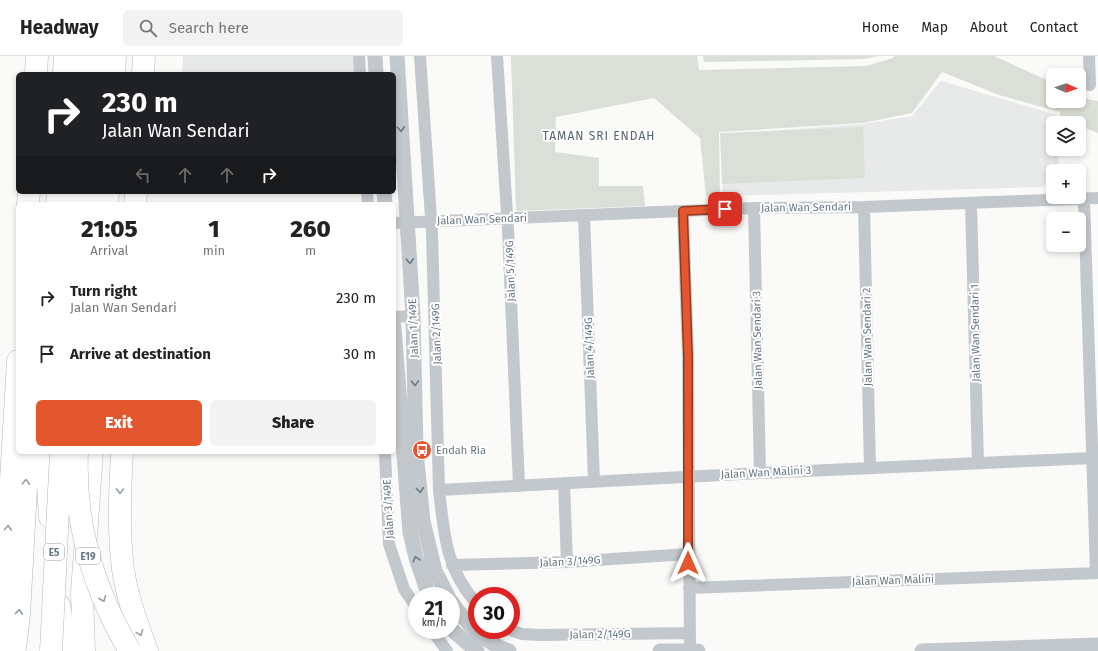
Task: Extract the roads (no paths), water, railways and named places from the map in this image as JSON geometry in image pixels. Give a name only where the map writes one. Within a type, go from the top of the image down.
[{"type":"highway","points":[[36,72],[37,56]]},
{"type":"highway","points":[[64,72],[65,56]]},
{"type":"highway","points":[[81,72],[82,56]]},
{"type":"highway","points":[[97,72],[98,56]]},
{"type":"highway","points":[[114,72],[115,56]]},
{"type":"highway","points":[[143,72],[144,56]]},
{"type":"highway","points":[[1,651],[16,395]]},
{"type":"highway","points":[[15,651],[19,615],[28,454]]},
{"type":"highway","name":"E5","points":[[46,454],[50,519],[81,648]]},
{"type":"highway","points":[[51,651],[61,454]]},
{"type":"highway","name":"E19","points":[[77,454],[78,497],[83,534],[90,562],[110,615],[130,651]]},
{"type":"highway","name":"E5","points":[[81,648],[82,593],[92,454]]},
{"type":"highway","points":[[122,454],[120,528],[123,569],[134,618],[147,651]]},
{"type":"street","points":[[360,56],[360,72]]},
{"type":"street","points":[[375,56],[376,72]]},
{"type":"street","name":"Jalan 1/149E","points":[[397,56],[401,223],[413,316],[416,451],[423,521],[435,571],[443,587]]},
{"type":"street","name":"Jalan 2/149G","points":[[420,56],[431,221],[437,367],[439,490],[445,541],[457,578],[468,592]]},
{"type":"street","name":"Jalan 5/149G","points":[[497,56],[507,218],[519,486]]},
{"type":"street","points":[[1089,56],[1090,85]]},
{"type":"street","name":"Jalan Wan Sendari","points":[[1086,199],[1098,198]]},
{"type":"street","name":"Jalan Wan Sendari","points":[[401,223],[754,208],[864,207],[1046,200]]},
{"type":"street","name":"Jalan Wan Sendari 1","points":[[971,203],[978,463]]},
{"type":"street","points":[[1084,204],[1097,573]]},
{"type":"street","name":"Jalan Wan Sendari 2","points":[[864,207],[870,468]]},
{"type":"street","name":"Jalan Wan Sendari 3","points":[[754,208],[760,473]]},
{"type":"street","points":[[660,651],[692,651],[690,632],[688,554],[688,356],[683,211]]},
{"type":"street","name":"Jalan 4/149G","points":[[584,215],[594,481]]},
{"type":"street","points":[[396,317],[413,316]]},
{"type":"street","name":"Jalan 1/149E","points":[[396,353],[410,532],[416,558],[427,587]]},
{"type":"street","name":"Jalan 3/149E","points":[[384,454],[389,544],[404,589],[408,595]]},
{"type":"street","name":"Jalan Wan Malini 3","points":[[439,490],[594,481],[1093,458]]},
{"type":"street","points":[[564,483],[567,562]]},
{"type":"street","name":"Jalan 3/149G","points":[[452,565],[567,562],[688,554]]},
{"type":"street","name":"Jalan Wan Malini","points":[[689,588],[1097,573]]},
{"type":"street","points":[[460,614],[475,629],[491,641],[509,651]]},
{"type":"street","name":"Jalan 2/149G","points":[[520,633],[541,635],[690,632]]},
{"type":"street","points":[[460,637],[477,651]]},
{"type":"street","points":[[438,639],[447,651]]},
{"type":"street","points":[[922,651],[1098,645]]},
{"type":"place","name":"Endah Ria","points":[[422,450]]},
{"type":"district","name":"TAMAN SRI ENDAH","points":[[599,136]]}]
